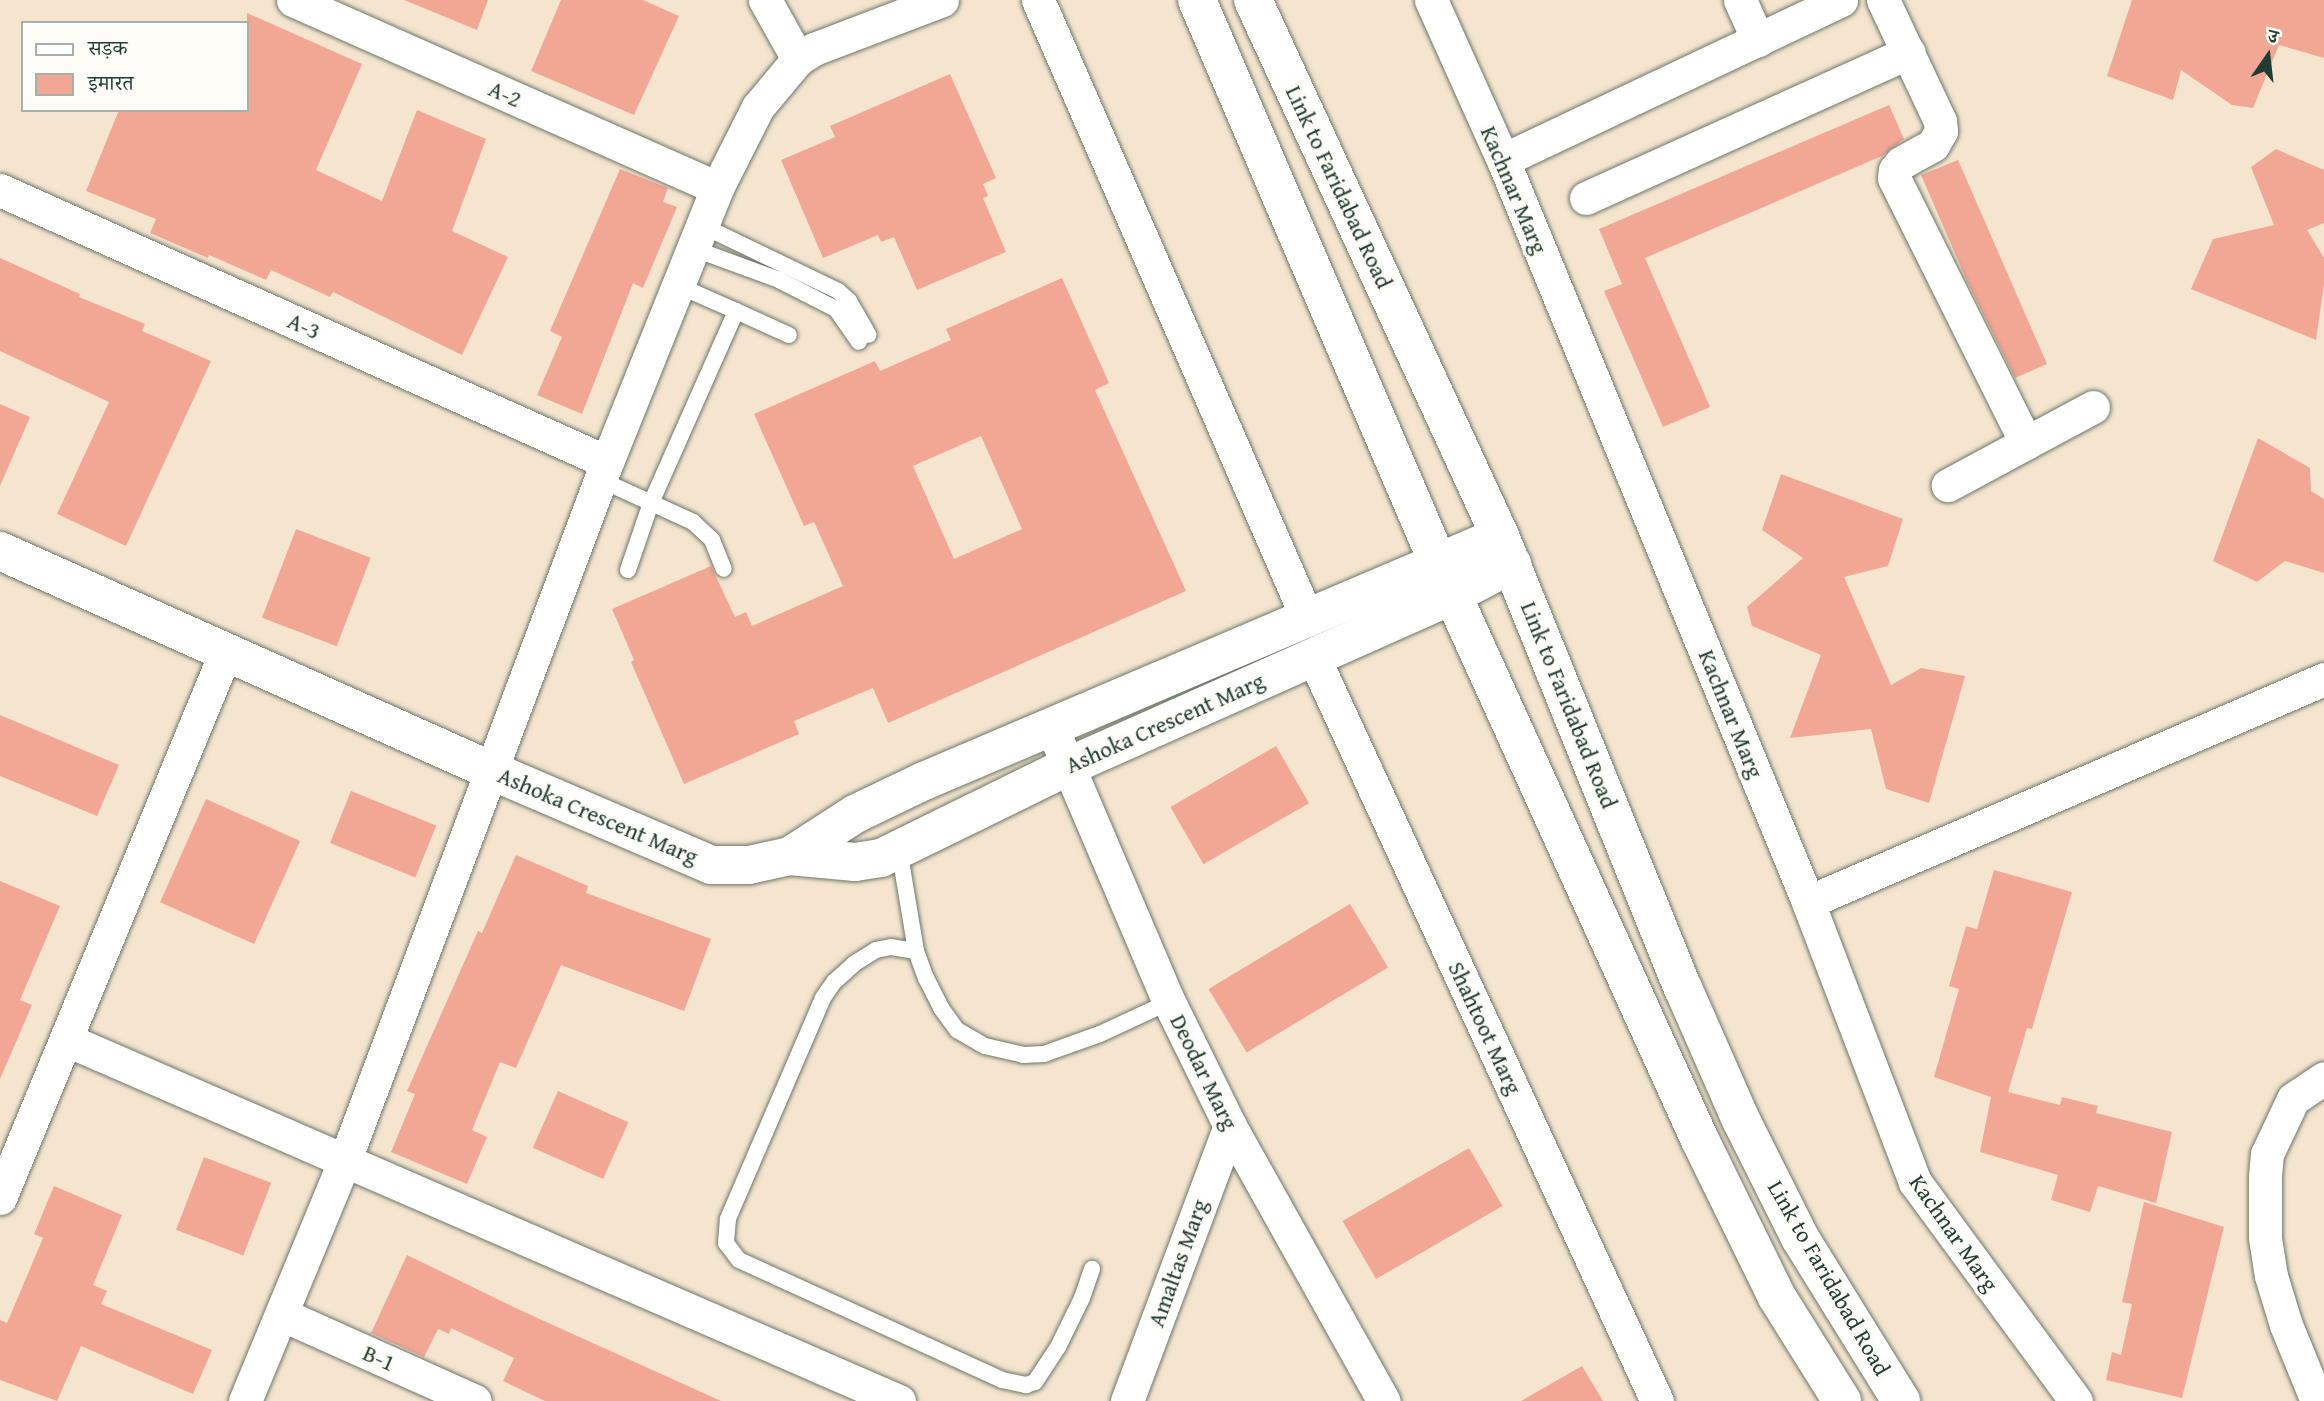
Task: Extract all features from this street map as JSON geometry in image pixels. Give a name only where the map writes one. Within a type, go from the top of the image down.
[{"type":"main road","name":"Link to Faridabad Road","points":[[1197,0],[1446,580],[1700,1140],[1777,1297],[1842,1401]]},
{"type":"main road","name":"Link to Faridabad Road","points":[[1253,0],[1506,550],[1683,988],[1741,1120],[1800,1238],[1901,1401]]},
{"type":"main road","name":"Ashoka Crescent Marg","points":[[0,551],[492,771],[711,865],[749,865],[790,856],[867,862],[1067,767],[1310,638],[1446,580],[1506,550]]},
{"type":"main road","points":[[790,856],[869,807],[1052,728],[1310,638]]},
{"type":"street","name":"A-2","points":[[293,0],[717,188]]},
{"type":"street","points":[[765,0],[798,59]]},
{"type":"street","points":[[245,1401],[345,1160],[604,471],[717,188],[758,107],[779,78],[798,59],[814,49],[943,0]]},
{"type":"street","name":"Kachnar Marg","points":[[1431,0],[1503,160],[1808,902],[1915,1182],[2076,1401]]},
{"type":"street","points":[[1740,0],[1758,40]]},
{"type":"street","points":[[1503,160],[1842,0]]},
{"type":"street","points":[[1884,0],[1940,121],[1941,131],[1933,145],[1901,163],[1895,170],[1894,178],[2026,443]]},
{"type":"street","name":"Shahtoot Marg","points":[[1038,1],[1310,638],[1657,1401]]},
{"type":"street","points":[[1586,198],[1909,52]]},
{"type":"street","name":"A-3","points":[[0,190],[604,471]]},
{"type":"street","points":[[1948,485],[2093,407]]},
{"type":"street","points":[[0,1198],[226,651]]},
{"type":"street","points":[[1808,902],[2324,678]]},
{"type":"street","name":"Deodar Marg","points":[[1052,728],[1169,1002],[1230,1126],[1384,1401]]},
{"type":"street","points":[[67,1040],[899,1401]]},
{"type":"street","points":[[2317,1401],[2286,1325],[2271,1276],[2265,1237],[2264,1176],[2267,1154],[2293,1099],[2324,1078]]},
{"type":"street","name":"Amaltas Marg","points":[[1127,1401],[1230,1126]]},
{"type":"street","name":"B-1","points":[[282,1315],[475,1401]]},
{"type":"lane","points":[[697,237],[838,291],[849,301],[864,339],[836,309],[697,237]]},
{"type":"lane","points":[[677,285],[789,335]]},
{"type":"lane","points":[[628,570],[651,503],[736,311]]},
{"type":"lane","points":[[604,471],[651,503],[694,522],[712,540],[724,569]]},
{"type":"lane","points":[[898,849],[916,951],[941,1008],[957,1030],[1003,1052],[1044,1054],[1100,1034],[1169,1002]]},
{"type":"lane","points":[[916,951],[891,947],[876,950],[854,964],[834,982],[823,998],[728,1219],[726,1243],[739,1260],[1002,1380],[1026,1385],[1035,1382],[1058,1347],[1082,1298],[1092,1269]]},
{"type":"building","points":[[404,0],[488,0],[477,30]]},
{"type":"building","points":[[561,0],[643,0],[679,16],[634,115],[531,71]]},
{"type":"building","points":[[2132,0],[2324,0],[2324,58],[2279,45],[2253,108],[2232,105],[2181,70],[2173,100],[2107,76]]},
{"type":"building","points":[[247,13],[362,64],[316,170],[382,201],[417,110],[486,139],[452,231],[508,257],[462,355],[333,292],[330,297],[271,270],[266,280],[150,233],[156,219],[86,191],[118,112],[248,112]]},
{"type":"building","points":[[950,74],[996,178],[983,184],[988,196],[983,198],[1006,252],[917,290],[894,237],[881,242],[878,235],[823,258],[781,160],[835,137],[830,126]]},
{"type":"building","points":[[1889,105],[1904,139],[1882,156],[1645,258],[1710,407],[1663,427],[1604,291],[1622,284],[1599,229]]},
{"type":"building","points":[[2276,149],[2324,170],[2324,223],[2307,230],[2324,258],[2324,284],[2316,340],[2191,289],[2213,239],[2274,225],[2251,167]]},
{"type":"building","points":[[1958,160],[2047,364],[2015,378],[1967,281],[1921,175]]},
{"type":"building","points":[[620,169],[668,188],[663,202],[677,207],[643,288],[633,283],[582,414],[537,395],[562,337],[550,331]]},
{"type":"building","points":[[0,258],[80,294],[79,297],[145,324],[142,331],[211,361],[126,546],[57,514],[109,402],[0,351]]},
{"type":"building","points":[[1062,278],[1109,383],[1095,390],[1186,591],[888,723],[873,688],[794,721],[799,734],[684,784],[631,662],[634,660],[612,609],[711,566],[735,617],[746,612],[752,626],[843,586],[814,522],[804,526],[754,414],[875,361],[880,371],[951,340],[946,329]],"holes":[[[981,436],[1022,529],[954,559],[913,466]]]},
{"type":"building","points":[[0,404],[30,417],[0,486]]},
{"type":"building","points":[[2258,438],[2310,468],[2311,491],[2324,499],[2324,573],[2285,561],[2257,582],[2213,561]]},
{"type":"building","points":[[1781,474],[1903,519],[1888,566],[1844,577],[1891,685],[1921,668],[1965,676],[1929,803],[1886,789],[1871,729],[1790,738],[1821,655],[1752,626],[1747,607],[1803,558],[1762,530]]},
{"type":"building","points":[[296,529],[371,558],[337,646],[262,618]]},
{"type":"building","points":[[0,715],[119,765],[97,816],[0,776]]},
{"type":"building","points":[[1276,746],[1309,803],[1203,864],[1170,807]]},
{"type":"building","points":[[351,791],[436,825],[415,877],[330,843]]},
{"type":"building","points":[[206,799],[300,841],[254,944],[160,902]]},
{"type":"building","points":[[516,855],[588,886],[586,893],[711,939],[684,1011],[561,965],[516,1068],[500,1062],[472,1130],[487,1137],[467,1184],[391,1152],[415,1094],[407,1091],[478,931],[482,933]]},
{"type":"building","points":[[1994,870],[2072,892],[2032,1029],[2027,1028],[2008,1092],[2060,1105],[2062,1097],[2098,1106],[2096,1113],[2172,1132],[2156,1203],[2098,1186],[2090,1212],[2051,1200],[2058,1175],[1980,1152],[1991,1097],[1934,1077],[1959,989],[1949,986],[1966,926],[1977,929]]},
{"type":"building","points":[[0,881],[60,906],[20,1000],[32,1005],[0,1079]]},
{"type":"building","points":[[1350,904],[1388,967],[1247,1052],[1209,989]]},
{"type":"building","points":[[558,1091],[628,1122],[603,1179],[533,1148]]},
{"type":"building","points":[[1469,1148],[1502,1206],[1376,1279],[1343,1221]]},
{"type":"building","points":[[204,1157],[271,1183],[243,1256],[176,1230]]},
{"type":"building","points":[[54,1186],[122,1215],[93,1285],[107,1291],[101,1304],[212,1350],[193,1394],[81,1346],[57,1401],[0,1380],[0,1320],[7,1323],[43,1238],[34,1234]]},
{"type":"building","points":[[2144,1202],[2224,1227],[2182,1398],[2106,1380],[2112,1352],[2121,1355],[2132,1304],[2122,1302]]},
{"type":"building","points":[[407,1255],[522,1311],[721,1401],[545,1401],[503,1381],[514,1358],[451,1328],[449,1334],[438,1329],[424,1357],[371,1333]]},
{"type":"building","points":[[1582,1366],[1603,1401],[1521,1401]]}]
